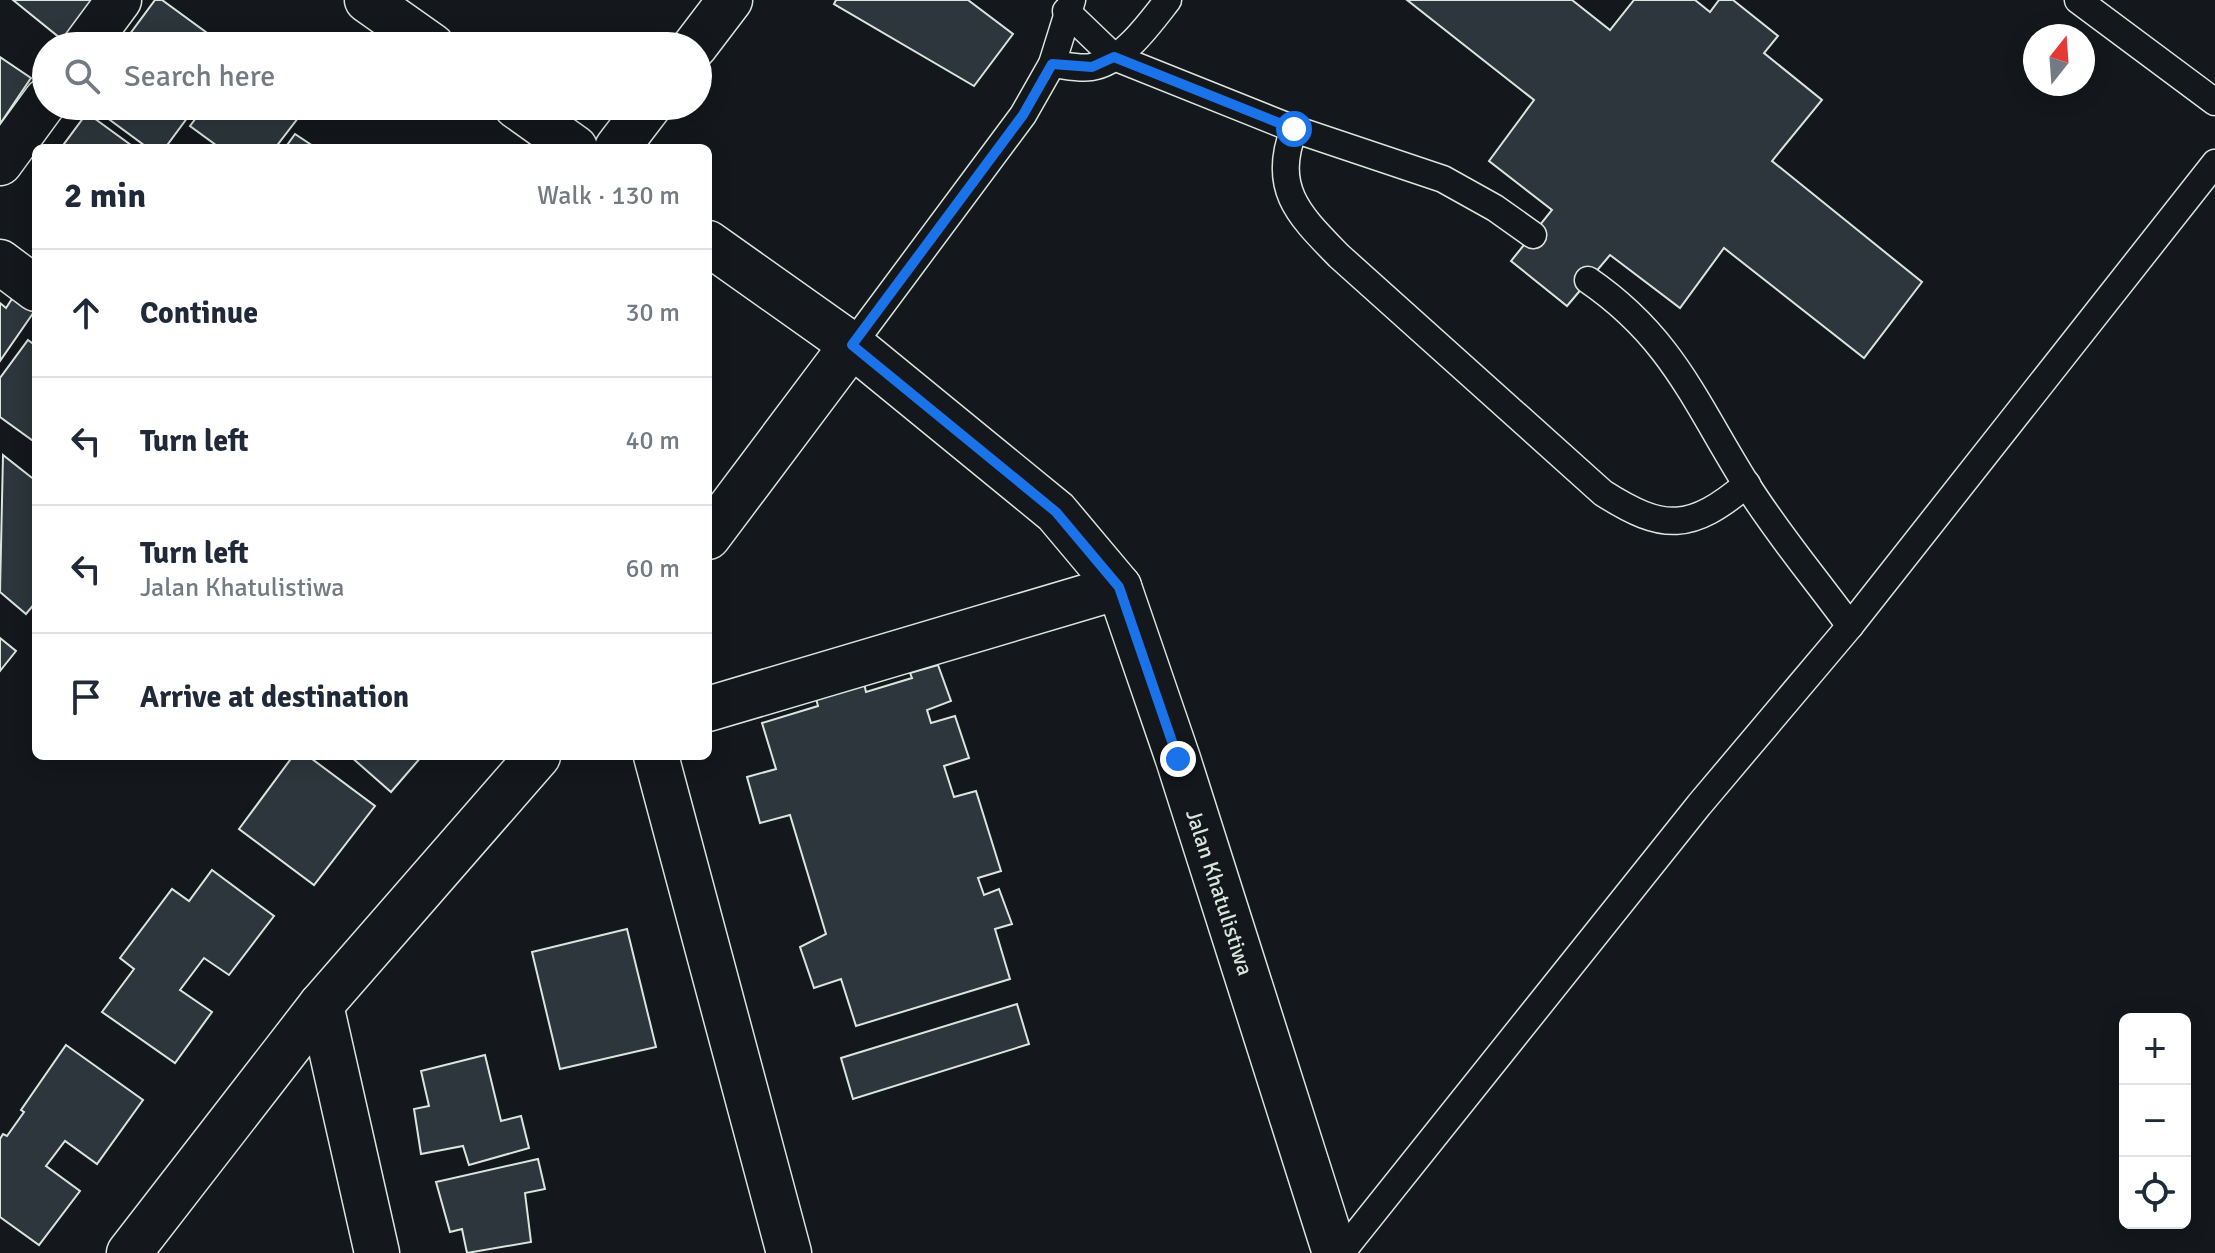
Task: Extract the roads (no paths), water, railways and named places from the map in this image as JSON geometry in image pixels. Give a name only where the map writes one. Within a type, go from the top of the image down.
[{"type":"street","points":[[95,32],[119,0]]},
{"type":"street","points":[[367,0],[412,32]]},
{"type":"street","points":[[706,32],[730,0]]},
{"type":"street","points":[[0,163],[32,119]]},
{"type":"street","points":[[536,120],[569,144]]},
{"type":"street","points":[[620,144],[638,120]]},
{"type":"street","name":"Jalan Khatulistiwa","points":[[712,246],[852,345],[1056,512],[1119,587],[1178,759],[1335,1253]]},
{"type":"street","points":[[0,262],[32,286]]},
{"type":"street","points":[[712,532],[852,345]]},
{"type":"street","points":[[712,708],[1119,587]]},
{"type":"street","points":[[129,1253],[321,1005],[535,760]]},
{"type":"street","points":[[657,760],[789,1253]]},
{"type":"street","points":[[321,1005],[377,1253]]},
{"type":"lane","points":[[1052,64],[1092,67],[1114,57],[1145,28],[1168,0]]},
{"type":"lane","points":[[2078,0],[2215,102]]},
{"type":"lane","points":[[1069,6],[1114,57],[1294,129],[1443,179],[1495,208],[1533,235]]},
{"type":"lane","points":[[852,345],[1023,115],[1052,64],[1069,6]]},
{"type":"lane","points":[[1294,129],[1284,154],[1286,188],[1301,217],[1339,256],[1603,493],[1635,513],[1663,521],[1697,519],[1721,506],[1747,484]]},
{"type":"lane","points":[[1341,1253],[1699,805],[1850,626],[2215,163]]},
{"type":"lane","points":[[1588,280],[1627,307],[1669,355],[1747,484],[1850,626]]}]
